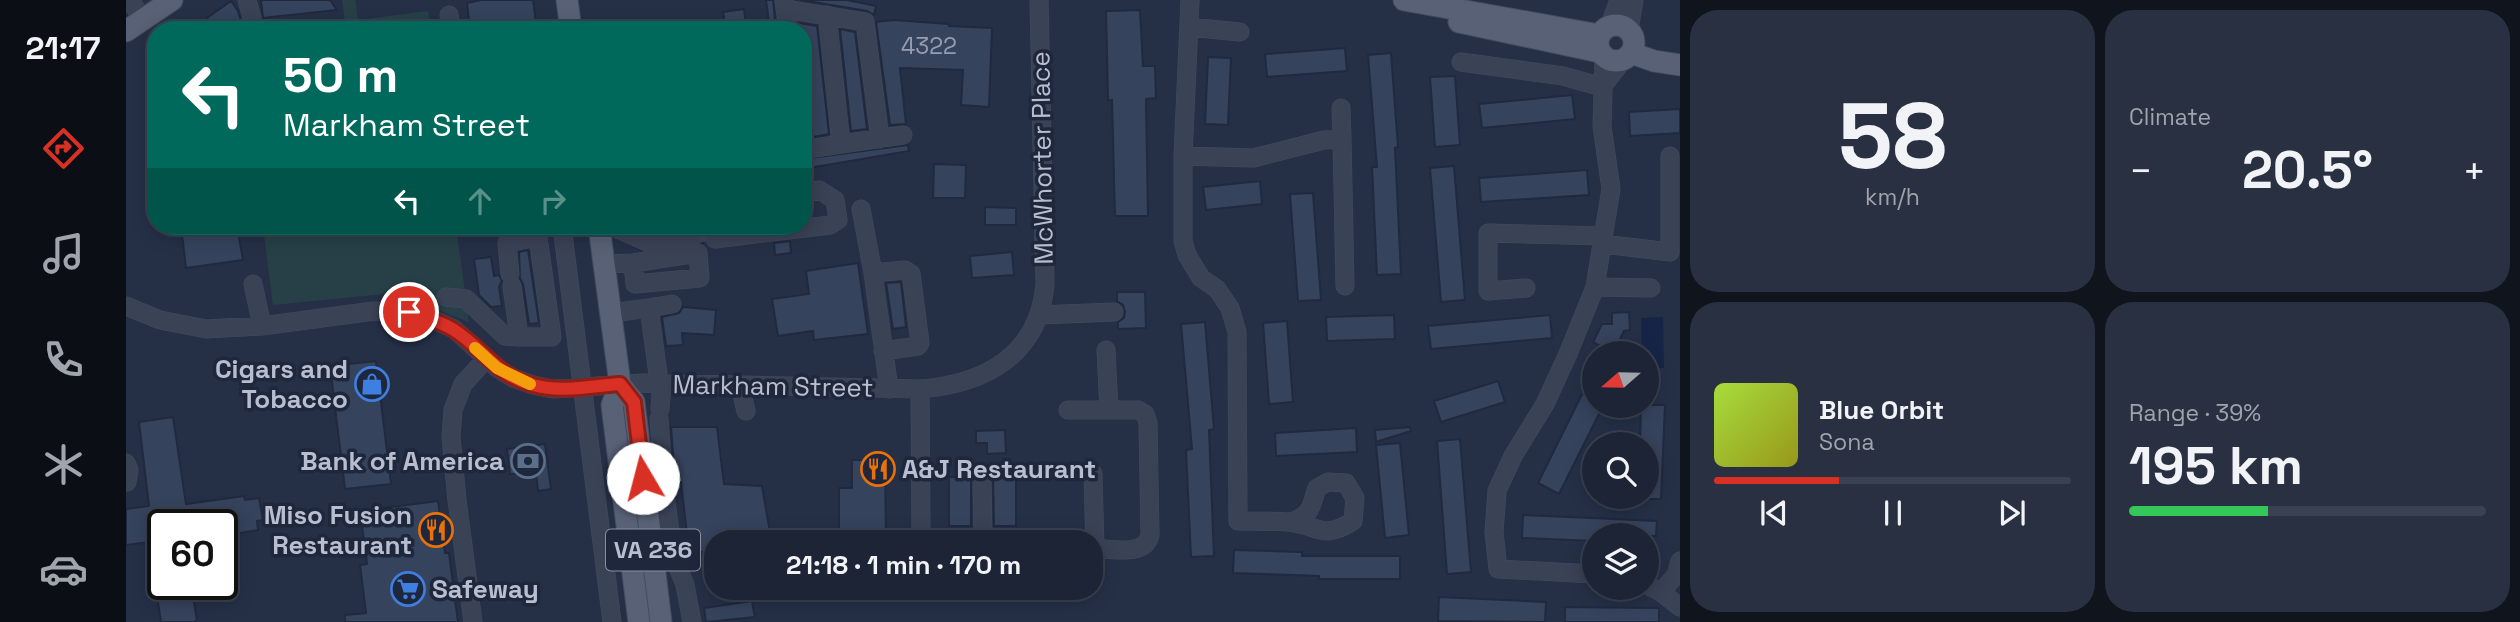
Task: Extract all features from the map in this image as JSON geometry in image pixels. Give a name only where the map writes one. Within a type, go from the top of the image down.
[{"type":"main road","points":[[135,25],[171,0]]},
{"type":"main road","points":[[567,0],[570,21]]},
{"type":"main road","points":[[1404,0],[1447,3],[1616,44],[1654,61],[1680,65]]},
{"type":"main road","points":[[1616,44],[1680,50]]},
{"type":"main road","name":"VA 236","points":[[612,235],[604,264],[620,384],[612,405],[639,622]]},
{"type":"main road","name":"VA 236","points":[[620,384],[634,402],[637,432],[652,469],[659,527],[657,588],[662,622]]},
{"type":"street","points":[[130,0],[135,25]]},
{"type":"street","points":[[247,0],[253,18]]},
{"type":"street","name":"McWhorter Place","points":[[1039,0],[1045,284],[1040,315]]},
{"type":"street","points":[[1190,0],[1183,156],[1183,241],[1187,255],[1201,278],[1217,289],[1230,308],[1237,332],[1238,521],[1293,522]]},
{"type":"street","points":[[1616,44],[1619,0]]},
{"type":"street","points":[[1582,573],[1498,569],[1494,532],[1497,491],[1513,456],[1545,404],[1595,287],[1611,189],[1602,126],[1602,87],[1634,0]]},
{"type":"street","points":[[785,5],[865,22],[880,139]]},
{"type":"street","points":[[827,15],[841,144]]},
{"type":"street","points":[[1189,27],[1240,33]]},
{"type":"street","points":[[1461,62],[1563,76],[1602,87]]},
{"type":"street","points":[[1341,108],[1345,286]]},
{"type":"street","points":[[812,148],[903,135]]},
{"type":"street","points":[[1183,156],[1253,158],[1324,140],[1342,139]]},
{"type":"street","points":[[1526,288],[1488,290],[1488,233],[1603,240],[1670,252],[1670,156]]},
{"type":"street","points":[[812,192],[819,190],[835,200],[838,220],[830,225],[812,223]]},
{"type":"street","points":[[861,209],[873,273],[888,389]]},
{"type":"street","points":[[563,235],[612,622]]},
{"type":"street","points":[[631,235],[654,246],[690,238]]},
{"type":"street","points":[[446,298],[466,299],[505,336],[519,337],[552,337],[538,237],[507,243],[519,337]]},
{"type":"street","points":[[604,264],[633,263]]},
{"type":"street","points":[[873,273],[905,270],[909,272],[914,292],[920,343],[918,346],[883,351]]},
{"type":"street","points":[[253,284],[262,326]]},
{"type":"street","points":[[1595,287],[1651,288]]},
{"type":"street","points":[[611,313],[671,304]]},
{"type":"street","name":"Markham Street","points":[[126,306],[160,320],[217,329],[262,326],[374,311],[409,312],[453,329],[486,359],[513,378],[553,389],[620,384],[888,389],[953,386],[1001,365],[1026,340],[1040,315]]},
{"type":"street","points":[[649,308],[659,384],[660,420],[652,469]]},
{"type":"street","points":[[1040,315],[1114,312]]},
{"type":"street","points":[[1106,350],[1108,410]]},
{"type":"street","points":[[473,622],[451,437],[453,410],[463,384],[486,359]]},
{"type":"street","points":[[740,385],[746,411]]},
{"type":"street","points":[[920,389],[921,530]]},
{"type":"street","points":[[1068,410],[1138,410],[1147,416],[1150,535],[1146,545],[1138,549],[1103,548]]},
{"type":"street","points":[[637,432],[660,420]]},
{"type":"street","points":[[126,463],[129,470],[127,482]]},
{"type":"street","points":[[1093,474],[1093,530]]},
{"type":"street","points":[[982,478],[983,530]]},
{"type":"street","points":[[659,527],[685,585],[692,622]]},
{"type":"street","points":[[1659,586],[1676,575],[1680,561]]},
{"type":"street","points":[[657,588],[685,585]]},
{"type":"street","points":[[1659,592],[1680,607]]},
{"type":"shaded area","points":[[342,0],[355,0],[358,20],[428,11],[430,21],[345,21]]},
{"type":"shaded area","points":[[264,235],[457,235],[469,322],[393,293],[273,305]]},
{"type":"water","points":[[1663,317],[1664,368],[1659,368],[1659,341],[1642,341],[1641,318]]},
{"type":"building","points":[[261,0],[330,0],[337,10],[263,18]]},
{"type":"building","points":[[481,0],[533,0],[536,21],[469,21],[467,3]]},
{"type":"building","points":[[766,0],[773,0],[775,21],[769,21]]},
{"type":"building","points":[[801,0],[847,0],[876,6],[874,15],[867,11]]},
{"type":"building","points":[[231,1],[241,21],[209,21],[207,18]]},
{"type":"building","points":[[744,9],[746,21],[724,21],[723,12]]},
{"type":"building","points":[[1140,10],[1143,66],[1155,66],[1156,98],[1146,99],[1148,216],[1115,216],[1106,11]]},
{"type":"building","points":[[894,20],[992,28],[989,107],[961,105],[963,70],[900,68],[906,124],[890,125],[876,22]]},
{"type":"building","points":[[812,25],[817,26],[829,134],[814,137]]},
{"type":"building","points":[[840,29],[855,32],[867,129],[851,131]]},
{"type":"building","points":[[1345,48],[1347,71],[1267,77],[1265,54]]},
{"type":"building","points":[[1391,53],[1398,147],[1395,148],[1401,274],[1377,275],[1372,167],[1377,167],[1368,55]]},
{"type":"building","points":[[1208,57],[1231,58],[1228,125],[1205,124]]},
{"type":"building","points":[[1455,76],[1460,145],[1435,147],[1430,77]]},
{"type":"building","points":[[1572,95],[1575,119],[1482,128],[1479,104]]},
{"type":"building","points":[[1680,109],[1680,133],[1630,136],[1629,112]]},
{"type":"building","points":[[908,145],[909,151],[812,167],[812,158]]},
{"type":"building","points":[[934,164],[966,165],[965,198],[933,198]]},
{"type":"building","points":[[1454,166],[1465,300],[1441,302],[1430,168]]},
{"type":"building","points":[[1587,170],[1589,195],[1481,202],[1479,178]]},
{"type":"building","points":[[1260,181],[1262,204],[1206,210],[1203,187]]},
{"type":"building","points":[[1313,193],[1321,300],[1298,301],[1290,194]]},
{"type":"building","points":[[985,207],[1016,208],[1016,225],[985,225]]},
{"type":"building","points":[[182,235],[239,235],[243,260],[186,268]]},
{"type":"building","points":[[790,241],[791,253],[775,255],[774,243]]},
{"type":"building","points":[[528,250],[539,323],[529,324],[520,278],[519,252]]},
{"type":"building","points":[[1012,252],[1014,275],[972,278],[970,256]]},
{"type":"building","points":[[491,257],[494,276],[499,275],[502,281],[499,287],[502,306],[491,307],[479,295],[474,259]]},
{"type":"building","points":[[858,263],[868,334],[814,340],[813,331],[778,336],[772,299],[809,294],[806,271]]},
{"type":"building","points":[[901,282],[906,327],[893,329],[886,283]]},
{"type":"building","points":[[1117,292],[1145,292],[1146,328],[1118,329],[1118,322],[1124,318],[1125,312],[1123,305],[1117,301]]},
{"type":"building","points":[[683,307],[716,310],[714,335],[682,333],[683,345],[666,346],[662,317],[679,313]]},
{"type":"building","points":[[1629,312],[1630,330],[1624,331],[1619,341],[1594,341],[1602,324],[1612,324],[1612,313]]},
{"type":"building","points":[[1394,315],[1395,339],[1327,341],[1326,317]]},
{"type":"building","points":[[1550,315],[1552,338],[1431,349],[1428,326]]},
{"type":"building","points":[[1287,321],[1293,402],[1269,404],[1263,323]]},
{"type":"building","points":[[1205,322],[1214,429],[1209,430],[1214,556],[1191,557],[1186,450],[1192,449],[1181,324]]},
{"type":"building","points":[[376,361],[391,484],[345,489],[330,366]]},
{"type":"building","points":[[1498,381],[1505,402],[1441,422],[1434,401]]},
{"type":"building","points":[[1582,394],[1582,418],[1597,418],[1590,432],[1582,432],[1582,448],[1559,494],[1538,483]]},
{"type":"building","points":[[1659,405],[1665,405],[1661,499],[1659,432],[1640,432],[1641,418],[1659,418]]},
{"type":"building","points":[[173,417],[186,504],[244,496],[245,500],[259,498],[263,520],[257,521],[258,530],[238,533],[238,509],[147,509],[147,542],[126,545],[126,509],[149,506],[139,422]]},
{"type":"building","points":[[671,427],[717,427],[724,484],[762,486],[770,530],[704,530],[704,552],[689,552],[681,482],[675,482]]},
{"type":"building","points":[[1410,427],[1411,431],[1376,442],[1375,430]]},
{"type":"building","points":[[1356,428],[1357,452],[1276,456],[1275,433]]},
{"type":"building","points":[[1005,430],[1006,453],[987,454],[987,443],[976,443],[976,431]]},
{"type":"building","points":[[1460,439],[1471,572],[1447,574],[1437,441]]},
{"type":"building","points":[[1400,443],[1409,535],[1385,538],[1376,445]]},
{"type":"building","name":"Bank of America","points":[[545,444],[551,489],[538,491],[536,473],[510,474],[507,449]]},
{"type":"building","points":[[852,460],[885,460],[886,530],[839,530],[839,488],[852,488]]},
{"type":"building","points":[[949,477],[971,477],[971,526],[949,526]]},
{"type":"building","points":[[993,477],[1016,477],[1016,526],[994,526]]},
{"type":"building","points":[[438,501],[445,553],[449,553],[458,622],[345,622],[345,615],[366,613],[360,565],[367,564],[360,511]]},
{"type":"building","points":[[1523,515],[1657,521],[1582,523],[1582,540],[1522,538]]},
{"type":"building","points":[[1234,550],[1302,552],[1302,556],[1400,556],[1400,579],[1319,579],[1319,576],[1233,573]]},
{"type":"building","points":[[1439,597],[1546,602],[1545,622],[1438,621]]},
{"type":"building","points":[[158,600],[194,600],[197,620],[161,622]]},
{"type":"building","points":[[752,601],[755,617],[706,622],[704,608]]},
{"type":"building","points":[[1565,607],[1659,608],[1659,622],[1565,622]]},
{"type":"slow traffic","points":[[475,348],[497,368],[530,384]]},
{"type":"place","name":"Cigars and Tobacco","points":[[372,384]]},
{"type":"place","name":"Bank of America","points":[[528,461]]},
{"type":"place","name":"A&J Restaurant","points":[[878,469]]},
{"type":"place","name":"Miso Fusion Restaurant","points":[[436,530]]},
{"type":"place","name":"Safeway","points":[[408,589]]},
{"type":"route","points":[[409,312],[453,329],[497,368],[513,378],[533,385],[569,389],[620,384],[634,402],[643,478]]}]
